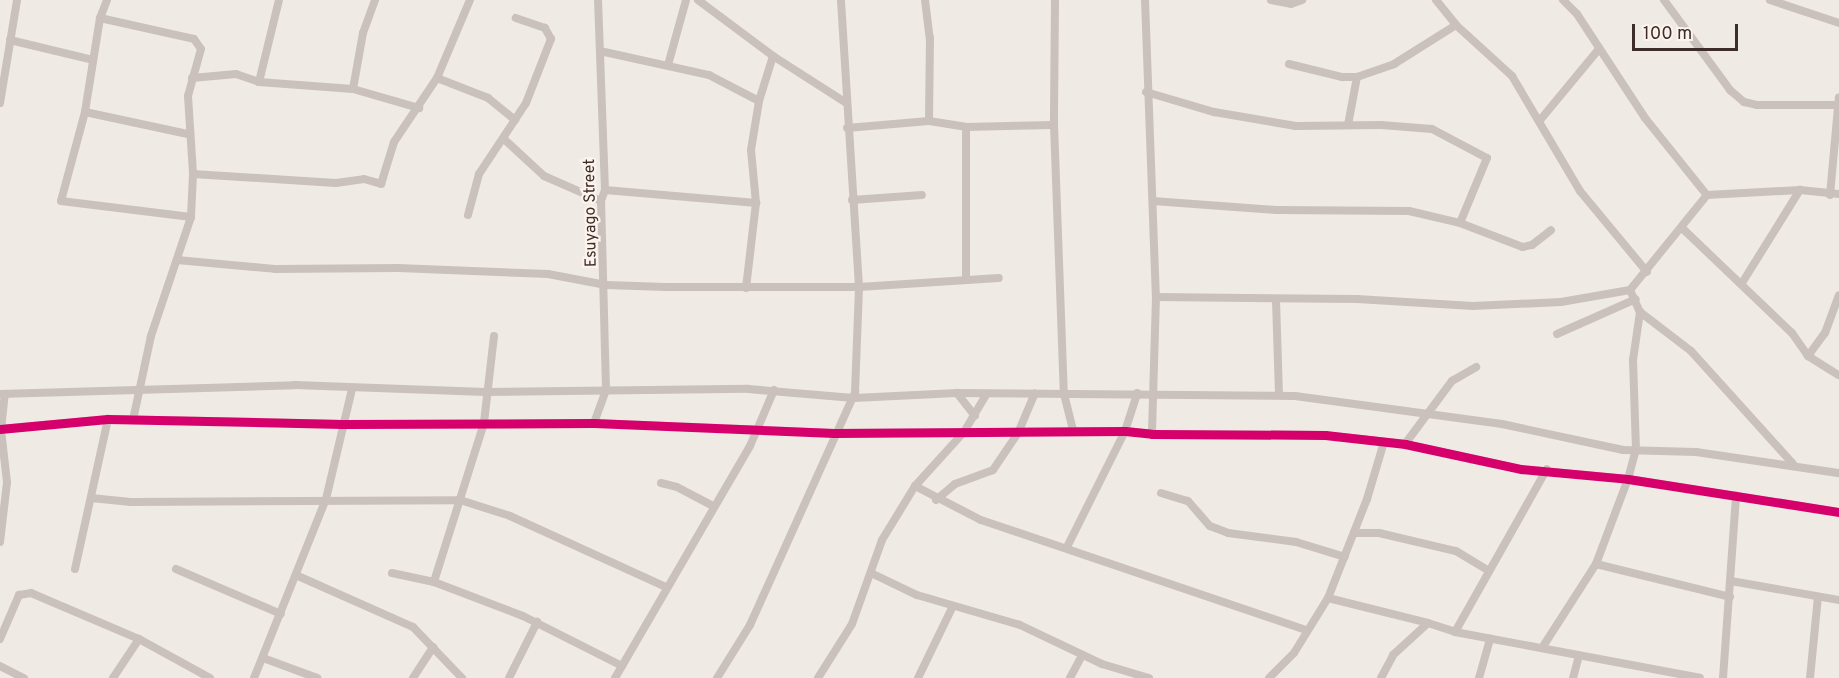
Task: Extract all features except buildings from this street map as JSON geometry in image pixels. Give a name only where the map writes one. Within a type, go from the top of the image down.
[{"type":"street","points":[[0,103],[17,0]]},
{"type":"street","points":[[107,0],[100,18],[85,112],[61,201],[190,217]]},
{"type":"street","points":[[259,82],[279,0]]},
{"type":"street","points":[[353,89],[363,33],[375,0]]},
{"type":"street","points":[[193,174],[336,183],[364,179],[381,184],[394,142],[437,78],[470,0]]},
{"type":"street","name":"Esuyago Street","points":[[594,423],[606,390],[606,285],[600,201],[605,190],[598,0]]},
{"type":"street","points":[[668,65],[686,0]]},
{"type":"street","points":[[698,0],[773,56],[845,102]]},
{"type":"street","points":[[717,678],[755,615],[834,433],[854,398],[859,287],[845,102],[841,0]]},
{"type":"street","points":[[925,0],[930,38],[929,121]]},
{"type":"street","points":[[1055,0],[1054,125],[1064,394],[1073,431]]},
{"type":"street","points":[[1145,0],[1146,92],[1156,297],[1152,434]]},
{"type":"street","points":[[1271,0],[1291,4],[1302,0]]},
{"type":"street","points":[[1436,0],[1456,25],[1506,68],[1541,119],[1580,191],[1647,272]]},
{"type":"street","points":[[1563,0],[1645,118],[1707,195]]},
{"type":"street","points":[[1156,297],[1276,300],[1357,299],[1473,306],[1561,302],[1630,290],[1647,272],[1707,195],[1800,190],[1835,194],[1838,101],[1744,102],[1730,90],[1664,0]]},
{"type":"street","points":[[1770,0],[1839,23]]},
{"type":"street","points":[[100,18],[194,39],[201,49],[192,78],[188,134],[193,174],[190,217],[151,336],[133,420]]},
{"type":"street","points":[[468,215],[479,174],[526,103],[550,39],[545,28],[516,18]]},
{"type":"street","points":[[1289,64],[1342,78],[1358,77],[1394,64],[1456,25]]},
{"type":"street","points":[[10,40],[93,60]]},
{"type":"street","points":[[1541,119],[1599,49]]},
{"type":"street","points":[[600,51],[709,75],[759,101]]},
{"type":"street","points":[[746,288],[756,203],[751,150],[759,101],[773,56]]},
{"type":"street","points":[[192,78],[236,75],[259,82],[353,89],[419,108]]},
{"type":"street","points":[[1348,125],[1358,77]]},
{"type":"street","points":[[437,78],[497,102],[514,120]]},
{"type":"street","points":[[1146,92],[1214,112],[1296,126],[1348,125],[1432,129],[1487,158],[1460,223]]},
{"type":"street","points":[[85,112],[188,134]]},
{"type":"street","points":[[847,128],[929,121],[966,127],[1054,125]]},
{"type":"street","points":[[966,127],[966,279]]},
{"type":"street","points":[[504,139],[543,176],[600,201]]},
{"type":"street","points":[[605,190],[756,203]]},
{"type":"street","points":[[1742,283],[1800,190]]},
{"type":"street","points":[[852,200],[922,195]]},
{"type":"street","points":[[1153,201],[1276,210],[1409,211],[1460,223],[1523,247],[1532,245],[1551,230]]},
{"type":"street","points":[[1682,228],[1792,333],[1808,356],[1839,375]]},
{"type":"street","points":[[177,260],[275,269],[398,268],[548,274],[606,285],[746,288],[859,287],[999,278]]},
{"type":"street","points":[[1542,648],[1596,564],[1628,479],[1636,450],[1633,360],[1640,312],[1630,290]]},
{"type":"street","points":[[1808,356],[1825,333],[1839,295]]},
{"type":"street","points":[[1557,334],[1577,328],[1599,314],[1636,299]]},
{"type":"street","points":[[1276,300],[1279,395]]},
{"type":"street","points":[[1640,312],[1691,351],[1793,464]]},
{"type":"street","points":[[434,582],[483,422],[494,336]]},
{"type":"street","points":[[1405,444],[1452,381],[1476,367]]},
{"type":"street","points":[[0,542],[7,482],[1,430],[3,394],[295,385],[486,392],[774,390],[854,398],[957,393],[986,395],[1137,393],[1279,395],[1428,413],[1613,449],[1793,464],[1839,473]]},
{"type":"street","points":[[254,678],[296,580],[326,499],[352,388]]},
{"type":"street","points":[[615,678],[758,431],[774,390]]},
{"type":"street","points":[[957,393],[975,416]]},
{"type":"street","points":[[936,500],[955,484],[993,470],[1018,432],[1035,393]]},
{"type":"street","points":[[1067,547],[1125,431],[1137,393]]},
{"type":"street","points":[[818,678],[852,624],[882,540],[915,486],[964,432],[986,395]]},
{"type":"street","points":[[1,430],[108,419],[342,424],[594,423],[834,433],[1125,431],[1152,434],[1311,434],[1405,444],[1521,469],[1547,469],[1628,479],[1839,512]]},
{"type":"street","points":[[75,569],[108,419]]},
{"type":"street","points":[[1269,678],[1294,653],[1306,630],[1328,598],[1354,533],[1384,442]]},
{"type":"street","points":[[1455,632],[1547,469]]},
{"type":"street","points":[[661,483],[677,487],[713,506]]},
{"type":"street","points":[[915,486],[936,500],[981,520],[1067,547],[1306,630]]},
{"type":"street","points":[[1161,492],[1188,501],[1210,526],[1228,533],[1296,542],[1345,557]]},
{"type":"street","points":[[1723,678],[1736,495]]},
{"type":"street","points":[[91,498],[131,502],[326,499],[385,503],[460,500],[510,516],[666,587]]},
{"type":"street","points":[[1354,533],[1379,533],[1456,551],[1488,570]]},
{"type":"street","points":[[1596,564],[1730,597]]},
{"type":"street","points":[[176,569],[281,615]]},
{"type":"street","points":[[392,573],[434,582],[537,622],[622,666]]},
{"type":"street","points":[[871,573],[918,595],[1020,625],[1082,655],[1149,678]]},
{"type":"street","points":[[296,580],[307,579],[402,620],[433,647],[462,678]]},
{"type":"street","points":[[1731,581],[1839,600]]},
{"type":"street","points":[[0,639],[23,592],[42,596],[139,639],[210,678]]},
{"type":"street","points":[[1810,678],[1818,597]]},
{"type":"street","points":[[1328,598],[1455,632],[1700,678]]},
{"type":"street","points":[[918,678],[953,606]]},
{"type":"street","points":[[509,678],[537,622]]},
{"type":"street","points":[[1381,678],[1393,655],[1428,623]]},
{"type":"street","points":[[113,678],[139,639]]},
{"type":"street","points":[[1479,678],[1490,639]]},
{"type":"street","points":[[413,678],[433,647]]},
{"type":"street","points":[[1070,678],[1082,655]]},
{"type":"street","points":[[1572,678],[1580,656]]},
{"type":"street","points":[[263,658],[317,678]]},
{"type":"street","points":[[0,666],[24,678]]},
{"type":"cycle path","points":[[0,429],[108,419],[342,424],[594,423],[834,433],[1125,431],[1152,434],[1325,435],[1405,444],[1521,469],[1628,479],[1839,512]]}]
